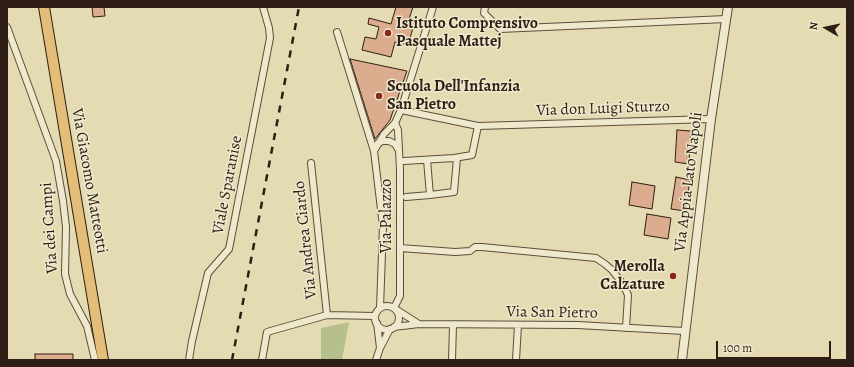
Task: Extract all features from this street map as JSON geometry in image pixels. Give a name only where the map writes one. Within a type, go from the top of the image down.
[{"type":"main road","name":"Via Giacomo Matteotti","points":[[44,7],[104,360]]},
{"type":"street","name":"Viale Sparanise","points":[[189,360],[208,273],[229,249],[270,38],[269,28],[263,7]]},
{"type":"street","points":[[374,151],[384,134],[395,123],[401,110],[433,7]]},
{"type":"street","points":[[485,7],[484,14],[500,28],[726,19]]},
{"type":"street","name":"Via Appia Lato Napoli","points":[[682,360],[684,331],[711,119],[728,7]]},
{"type":"street","name":"Via dei Campi","points":[[7,26],[56,161],[66,226],[65,274],[70,294],[87,326],[94,360]]},
{"type":"street","points":[[336,32],[374,151],[383,226],[380,308],[376,319],[380,348]]},
{"type":"street","name":"Via don Luigi Sturzo","points":[[401,110],[478,126],[711,119]]},
{"type":"street","name":"Via Palazzo","points":[[395,123],[398,130],[400,170],[400,296],[395,309]]},
{"type":"street","points":[[404,161],[457,158],[472,154],[478,126]]},
{"type":"street","points":[[378,143],[389,141],[395,144],[398,149]]},
{"type":"street","points":[[406,196],[454,192],[457,158]]},
{"type":"street","points":[[427,160],[430,195]]},
{"type":"street","name":"Via Andrea Ciardo","points":[[311,163],[327,314]]},
{"type":"street","points":[[400,248],[455,252],[470,250],[475,247],[482,247],[596,258],[612,270],[623,284],[628,295],[626,328]]},
{"type":"street","points":[[376,360],[380,348],[399,319],[395,309],[386,306],[380,308]]},
{"type":"street","name":"Via San Pietro","points":[[395,309],[419,324]]},
{"type":"street","name":"Via Andrea Ciardo","points":[[262,360],[267,332],[327,314],[376,319]]},
{"type":"street","points":[[376,319],[383,329],[392,328]]},
{"type":"street","name":"Via San Pietro","points":[[392,328],[419,324],[578,325],[684,331]]},
{"type":"street","points":[[452,360],[453,325]]},
{"type":"street","points":[[516,360],[518,325]]},
{"type":"green space","points":[[349,322],[342,360],[321,360],[321,328]]},
{"type":"building","points":[[92,7],[104,7],[105,16],[93,17]]},
{"type":"building","name":"Istituto Comprensivo Pasquale Mattej","points":[[396,7],[413,7],[409,19],[415,21],[408,45],[395,42],[391,57],[362,50],[365,37],[376,39],[379,27],[368,24],[369,18],[391,24]]},
{"type":"building","name":"Scuola Dell'Infanzia San Pietro","points":[[350,59],[407,71],[390,120],[375,139]]},
{"type":"building","points":[[677,130],[691,131],[689,164],[675,162]]},
{"type":"building","points":[[676,177],[690,180],[685,211],[671,209]]},
{"type":"building","points":[[632,182],[655,186],[652,209],[629,205]]},
{"type":"building","points":[[647,214],[671,218],[668,239],[644,235]]},
{"type":"building","points":[[35,354],[73,354],[73,360],[35,360]]},
{"type":"railway","points":[[232,360],[299,7]]},
{"type":"place","name":"Istituto Comprensivo Pasquale Mattej","points":[[388,33]]},
{"type":"place","name":"Scuola Dell'Infanzia San Pietro","points":[[379,96]]},
{"type":"place","name":"Merolla Calzature","points":[[673,276]]}]
